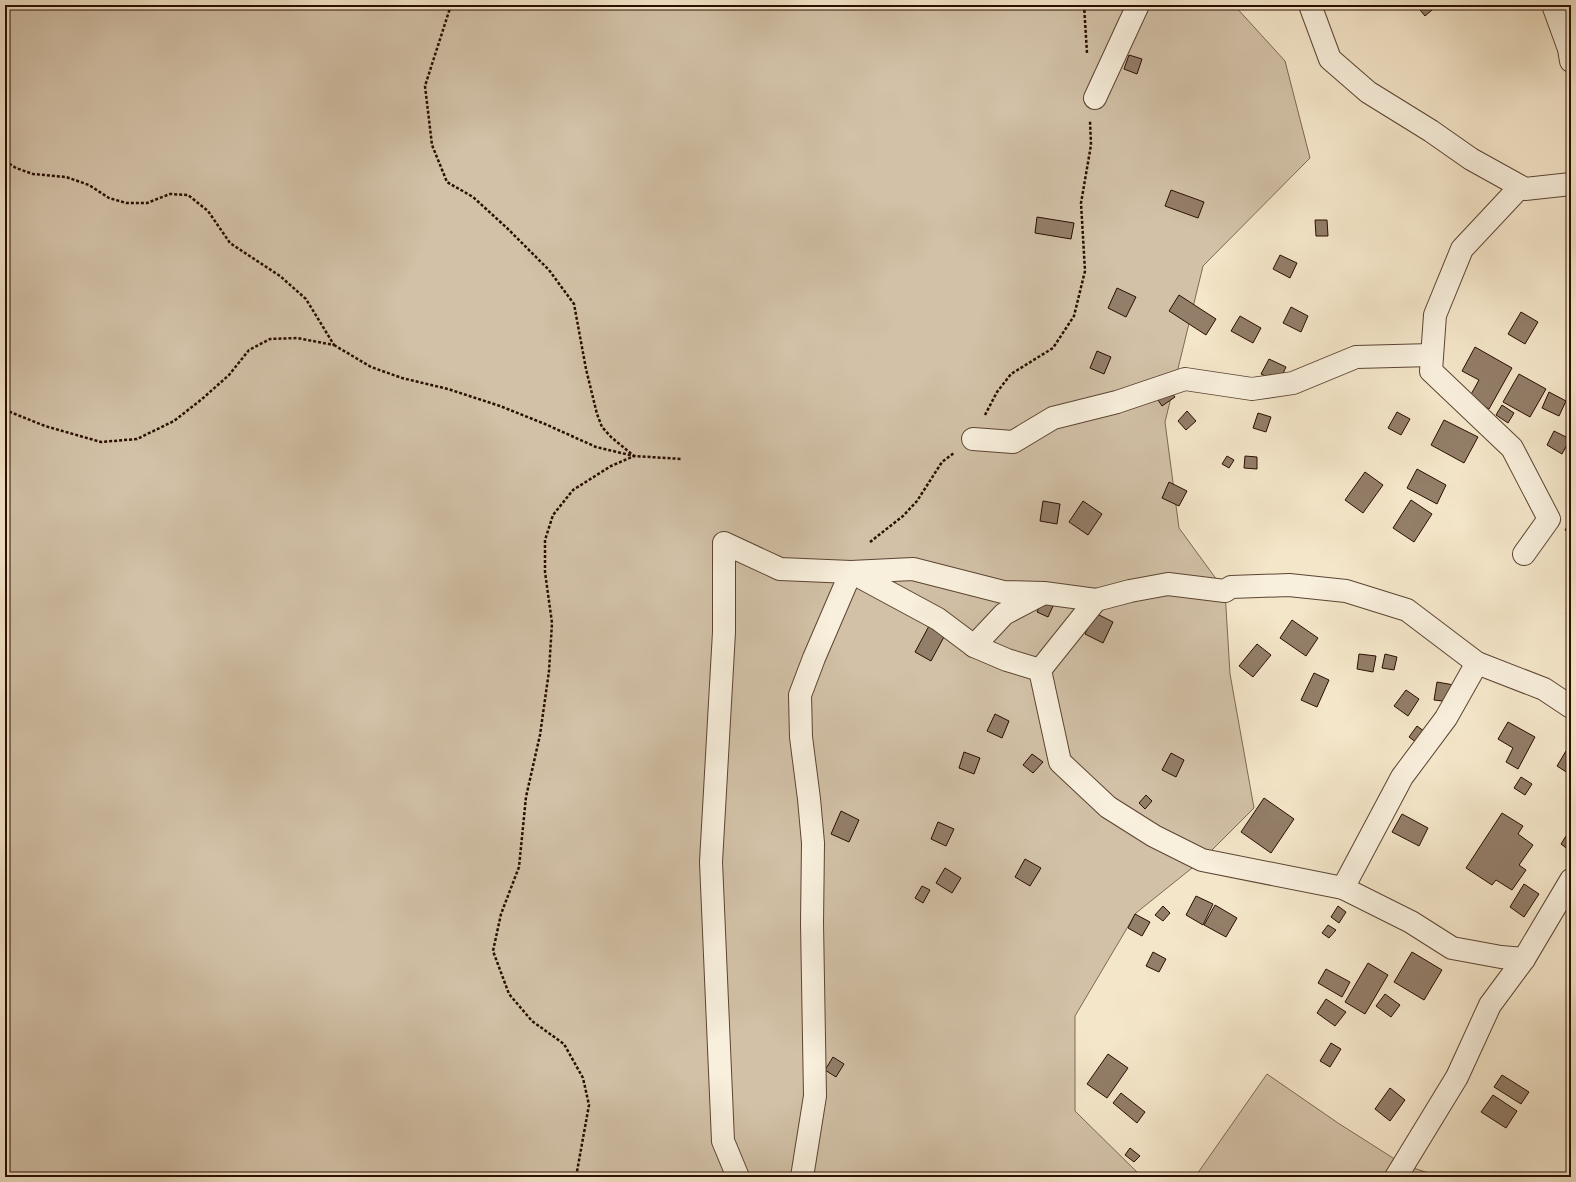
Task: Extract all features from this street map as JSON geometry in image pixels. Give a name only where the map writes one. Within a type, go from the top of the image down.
[{"type":"street","points":[[1095,98],[1138,5]]},
{"type":"street","points":[[1310,5],[1330,59],[1368,92],[1431,131],[1470,159],[1525,190],[1571,184]]},
{"type":"street","points":[[1553,5],[1569,49],[1571,61]]},
{"type":"street","points":[[1520,187],[1462,249],[1434,315],[1431,371],[1512,448],[1549,519],[1524,554]]},
{"type":"street","points":[[973,439],[1013,442],[1053,418],[1117,402],[1185,379],[1252,389],[1293,383],[1356,357],[1432,355]]},
{"type":"street","points":[[738,1177],[723,1141],[711,862],[724,632],[724,543],[780,569],[851,572],[913,569],[1003,592],[1044,593],[1096,600],[1130,591],[1168,584],[1225,591],[1231,587],[1289,585],[1346,591],[1407,610],[1477,663],[1544,689],[1571,707]]},
{"type":"street","points":[[851,572],[938,619],[974,646],[1007,660],[1040,670]]},
{"type":"street","points":[[802,1177],[815,1088],[812,923],[813,843],[801,737],[800,695],[814,658],[851,572]]},
{"type":"street","points":[[974,646],[1004,614],[1044,593]]},
{"type":"street","points":[[1040,670],[1096,600]]},
{"type":"street","points":[[1344,888],[1402,777],[1446,718],[1477,663]]},
{"type":"street","points":[[1040,670],[1060,762],[1108,807],[1154,836],[1202,860],[1344,888],[1411,922],[1452,948],[1501,957],[1524,959]]},
{"type":"street","points":[[1396,1177],[1457,1077],[1490,1005],[1524,959],[1571,880]]},
{"type":"path","points":[[451,5],[425,86],[432,145],[447,182],[473,197],[507,228],[549,270],[574,304],[586,369],[597,414],[602,427],[611,437],[634,456]]},
{"type":"path","points":[[1084,5],[1088,56]]},
{"type":"path","points":[[870,542],[903,516],[917,502],[942,462],[973,439],[997,392],[1011,374],[1053,348],[1074,316],[1085,272],[1081,203],[1090,145],[1089,110],[1095,98]]},
{"type":"path","points":[[5,161],[16,168],[33,174],[66,177],[89,185],[109,198],[126,203],[147,203],[170,194],[188,195],[208,211],[230,244],[280,276],[306,299],[334,345]]},
{"type":"path","points":[[5,410],[45,426],[101,442],[137,439],[174,421],[202,399],[229,375],[249,350],[270,339],[297,338],[334,345],[371,367],[402,378],[448,389],[500,406],[596,447],[634,456],[682,459]]},
{"type":"path","points":[[576,1177],[589,1105],[583,1078],[564,1044],[532,1020],[509,994],[493,951],[501,914],[519,867],[526,797],[540,735],[549,670],[552,623],[545,572],[545,540],[553,515],[573,490],[611,466],[634,456]]},
{"type":"shaded area","points":[[5,5],[1234,5],[1285,61],[1310,158],[1203,266],[1165,422],[1179,528],[1225,591],[1230,674],[1254,808],[1202,860],[1136,913],[1075,1016],[1075,1111],[1139,1174],[1146,1177],[5,1177]]},
{"type":"shaded area","points":[[1267,1074],[1338,1123],[1404,1165],[1441,1177],[1195,1177]]},
{"type":"building","points":[[1416,5],[1438,5],[1425,16]]},
{"type":"building","points":[[1129,55],[1142,59],[1137,74],[1124,69]]},
{"type":"building","points":[[1171,190],[1204,202],[1198,218],[1165,206]]},
{"type":"building","points":[[1037,217],[1074,223],[1071,239],[1035,233]]},
{"type":"building","points":[[1315,220],[1327,220],[1328,236],[1316,236]]},
{"type":"building","points":[[1280,255],[1297,263],[1290,278],[1273,269]]},
{"type":"building","points":[[1117,288],[1136,297],[1126,317],[1108,308]]},
{"type":"building","points":[[1179,295],[1216,319],[1206,335],[1169,311]]},
{"type":"building","points":[[1291,307],[1308,316],[1301,332],[1283,323]]},
{"type":"building","points":[[1521,312],[1538,322],[1525,344],[1508,334]]},
{"type":"building","points":[[1240,316],[1261,328],[1253,343],[1231,331]]},
{"type":"building","points":[[1475,347],[1512,368],[1489,409],[1469,398],[1479,380],[1462,371]]},
{"type":"building","points":[[1097,351],[1111,357],[1104,374],[1090,368]]},
{"type":"building","points":[[1269,359],[1286,367],[1279,382],[1261,374]]},
{"type":"building","points":[[1519,374],[1546,389],[1530,417],[1503,402]]},
{"type":"building","points":[[1168,388],[1175,397],[1162,406],[1156,397]]},
{"type":"building","points":[[1549,392],[1566,401],[1559,416],[1542,408]]},
{"type":"building","points":[[1502,405],[1514,413],[1508,423],[1496,415]]},
{"type":"building","points":[[1187,411],[1196,421],[1186,430],[1178,421]]},
{"type":"building","points":[[1397,412],[1410,419],[1401,435],[1388,428]]},
{"type":"building","points":[[1258,413],[1271,417],[1266,432],[1253,428]]},
{"type":"building","points":[[1444,420],[1478,437],[1464,463],[1431,445]]},
{"type":"building","points":[[1554,431],[1570,439],[1562,454],[1547,445]]},
{"type":"building","points":[[1227,456],[1234,460],[1229,468],[1222,464]]},
{"type":"building","points":[[1245,456],[1257,457],[1257,469],[1244,468]]},
{"type":"building","points":[[1417,469],[1446,485],[1437,504],[1407,488]]},
{"type":"building","points":[[1365,472],[1383,485],[1363,513],[1345,500]]},
{"type":"building","points":[[1169,482],[1187,491],[1179,506],[1162,498]]},
{"type":"building","points":[[1411,500],[1432,514],[1414,542],[1393,528]]},
{"type":"building","points":[[1043,501],[1060,504],[1057,524],[1040,521]]},
{"type":"building","points":[[1083,501],[1102,514],[1088,535],[1069,522]]},
{"type":"building","points":[[1571,520],[1571,534],[1565,530]]},
{"type":"building","points":[[1043,599],[1054,604],[1048,617],[1037,612]]},
{"type":"building","points":[[1571,605],[1571,617],[1566,614]]},
{"type":"building","points":[[1095,613],[1113,622],[1103,643],[1085,634]]},
{"type":"building","points":[[1292,620],[1318,638],[1306,656],[1280,638]]},
{"type":"building","points":[[929,626],[945,635],[931,661],[915,652]]},
{"type":"building","points":[[1257,644],[1271,655],[1253,677],[1239,666]]},
{"type":"building","points":[[1359,654],[1376,656],[1373,672],[1357,669]]},
{"type":"building","points":[[1385,654],[1397,657],[1394,670],[1382,668]]},
{"type":"building","points":[[1314,673],[1329,680],[1317,707],[1301,700]]},
{"type":"building","points":[[1437,682],[1454,685],[1451,702],[1434,700]]},
{"type":"building","points":[[1406,690],[1419,699],[1408,716],[1394,706]]},
{"type":"building","points":[[995,714],[1009,721],[1002,738],[987,731]]},
{"type":"building","points":[[1508,722],[1535,737],[1518,769],[1506,762],[1513,748],[1498,739]]},
{"type":"building","points":[[1417,726],[1428,734],[1420,745],[1409,737]]},
{"type":"building","points":[[1566,751],[1571,754],[1571,775],[1557,766]]},
{"type":"building","points":[[964,752],[980,758],[974,774],[959,768]]},
{"type":"building","points":[[1171,753],[1184,760],[1176,777],[1162,770]]},
{"type":"building","points":[[1032,754],[1043,762],[1033,773],[1023,765]]},
{"type":"building","points":[[1521,777],[1532,784],[1525,795],[1514,788]]},
{"type":"building","points":[[1146,795],[1152,801],[1145,809],[1139,803]]},
{"type":"building","points":[[1264,798],[1294,819],[1271,853],[1241,832]]},
{"type":"building","points":[[841,811],[859,820],[849,842],[831,834]]},
{"type":"building","points":[[1502,813],[1523,826],[1518,834],[1533,845],[1519,865],[1526,870],[1512,890],[1496,880],[1492,885],[1466,868]]},
{"type":"building","points":[[1402,814],[1428,828],[1419,846],[1392,832]]},
{"type":"building","points":[[938,822],[954,829],[946,846],[931,839]]},
{"type":"building","points":[[1566,836],[1571,840],[1571,848],[1569,850],[1561,844]]},
{"type":"building","points":[[1025,859],[1041,868],[1030,886],[1015,877]]},
{"type":"building","points":[[945,868],[961,878],[952,893],[936,883]]},
{"type":"building","points":[[1524,884],[1539,894],[1524,917],[1510,907]]},
{"type":"building","points":[[922,886],[930,890],[923,903],[915,898]]},
{"type":"building","points":[[1196,896],[1213,904],[1203,925],[1186,915]]},
{"type":"building","points":[[1215,905],[1237,918],[1226,937],[1204,925]]},
{"type":"building","points":[[1163,906],[1170,913],[1163,921],[1155,915]]},
{"type":"building","points":[[1338,906],[1346,912],[1339,923],[1331,917]]},
{"type":"building","points":[[1135,914],[1150,922],[1142,936],[1128,928]]},
{"type":"building","points":[[1328,925],[1336,930],[1329,938],[1322,933]]},
{"type":"building","points":[[1153,952],[1166,959],[1159,972],[1146,966]]},
{"type":"building","points":[[1412,952],[1442,970],[1424,1000],[1394,982]]},
{"type":"building","points":[[1368,963],[1388,975],[1365,1014],[1345,1002]]},
{"type":"building","points":[[1326,969],[1350,982],[1342,997],[1318,983]]},
{"type":"building","points":[[1385,994],[1400,1005],[1391,1017],[1376,1006]]},
{"type":"building","points":[[1326,999],[1346,1012],[1335,1026],[1317,1013]]},
{"type":"building","points":[[1331,1043],[1341,1049],[1330,1067],[1320,1061]]},
{"type":"building","points":[[1108,1054],[1128,1068],[1107,1098],[1087,1084]]},
{"type":"building","points":[[833,1057],[844,1064],[836,1077],[825,1070]]},
{"type":"building","points":[[1502,1075],[1529,1092],[1521,1104],[1494,1087]]},
{"type":"building","points":[[1390,1088],[1405,1100],[1390,1121],[1375,1109]]},
{"type":"building","points":[[1121,1093],[1145,1112],[1137,1123],[1113,1103]]},
{"type":"building","points":[[1493,1095],[1517,1111],[1506,1128],[1481,1112]]},
{"type":"building","points":[[1130,1148],[1140,1156],[1134,1162],[1125,1155]]}]
